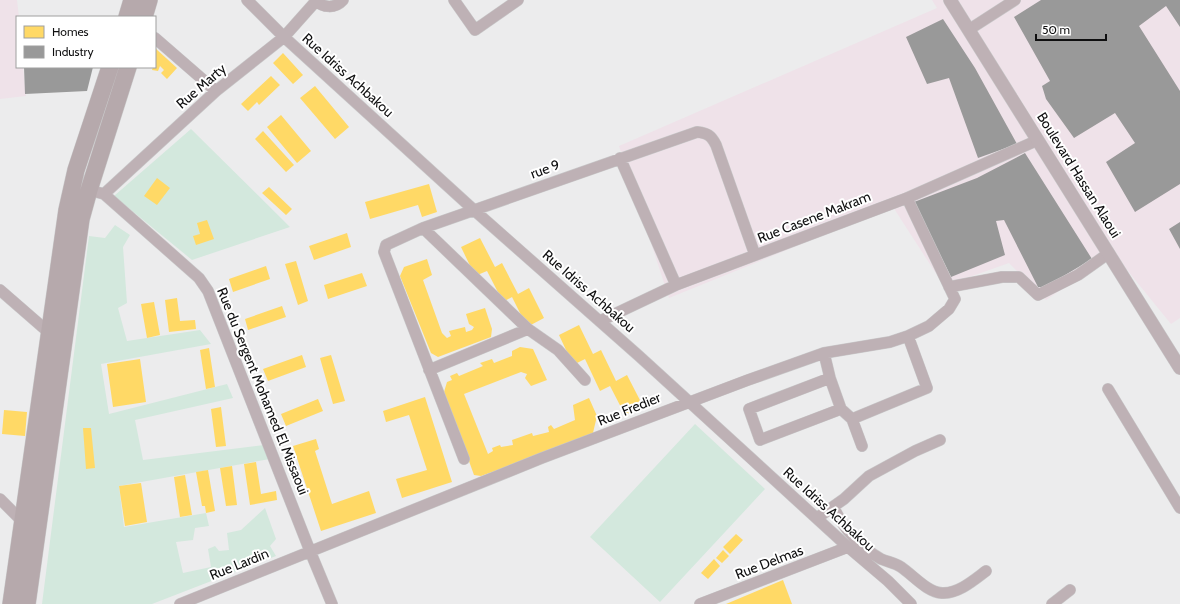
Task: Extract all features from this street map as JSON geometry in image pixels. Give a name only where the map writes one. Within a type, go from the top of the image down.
[{"type":"main road","points":[[127,16],[132,0]]},
{"type":"main road","points":[[144,16],[150,0]]},
{"type":"main road","points":[[28,604],[72,188],[110,68]]},
{"type":"main road","points":[[11,604],[23,522],[57,338],[77,244],[96,192],[128,68]]},
{"type":"street","name":"Rue Idriss Achbakou","points":[[247,0],[284,37],[475,211],[600,321],[848,547],[888,581],[911,604]]},
{"type":"street","name":"Rue Marty","points":[[96,192],[216,91],[284,37],[316,0]]},
{"type":"street","points":[[316,0],[328,7],[334,6],[343,0]]},
{"type":"street","points":[[454,0],[475,30],[518,0]]},
{"type":"street","name":"Boulevard Hassan Alaoui","points":[[950,0],[970,29],[1180,368]]},
{"type":"street","points":[[970,29],[1015,0]]},
{"type":"street","points":[[156,39],[216,91]]},
{"type":"street","name":"rue 9","points":[[429,370],[384,248],[386,245],[423,228],[475,211],[620,158],[697,132],[706,132],[712,137],[716,145],[755,256]]},
{"type":"street","name":"Rue Casene Makram","points":[[600,321],[676,285],[907,198],[1038,140]]},
{"type":"street","points":[[620,158],[676,285]]},
{"type":"street","name":"Rue du Sergent Mohamed El Missaoui","points":[[96,192],[199,278],[208,291],[332,604]]},
{"type":"street","points":[[907,198],[950,287],[1002,277],[1019,277],[1038,295],[1078,275],[1109,253]]},
{"type":"street","points":[[423,228],[528,330],[558,350],[585,380]]},
{"type":"street","name":"Rue Fredier","points":[[310,551],[688,402],[824,353],[890,342],[908,336],[929,326],[949,309],[955,299],[950,287]]},
{"type":"street","points":[[0,290],[57,338]]},
{"type":"street","points":[[464,459],[429,370],[528,330]]},
{"type":"street","points":[[852,419],[927,388],[908,336]]},
{"type":"street","points":[[824,353],[830,378],[841,409],[852,419],[862,446]]},
{"type":"street","points":[[830,378],[749,409],[760,440],[841,409]]},
{"type":"street","points":[[1108,389],[1180,508]]},
{"type":"street","points":[[817,518],[834,508],[869,476],[915,451],[940,440]]},
{"type":"street","points":[[0,499],[23,522]]},
{"type":"street","points":[[834,508],[841,523],[860,543],[881,559],[899,566],[932,591],[944,593],[955,590],[967,585],[986,571]]},
{"type":"street","name":"Rue Delmas","points":[[700,604],[848,547]]},
{"type":"street","name":"Rue Lardin","points":[[180,604],[310,551]]},
{"type":"street","points":[[1052,604],[1070,590]]},
{"type":"shaded area","points":[[0,0],[17,0],[19,16],[16,16],[16,68],[23,68],[26,96],[0,99]]},
{"type":"shaded area","points":[[932,0],[1180,0],[1180,318],[1171,324],[1114,254],[1046,300],[1009,263],[944,286],[893,207],[669,298],[619,146],[937,8]]},
{"type":"green space","points":[[191,129],[290,227],[192,260],[114,196]]},
{"type":"green space","points":[[115,225],[130,235],[123,247],[127,303],[118,308],[127,341],[200,330],[211,344],[101,364],[109,414],[227,384],[233,398],[135,420],[143,460],[264,445],[270,459],[119,486],[124,527],[206,513],[209,526],[195,528],[193,540],[176,542],[183,573],[211,567],[208,549],[215,546],[219,551],[229,550],[227,533],[241,530],[265,508],[276,539],[270,546],[276,556],[152,604],[42,604],[89,236],[105,238]]},
{"type":"green space","points":[[695,424],[765,489],[660,602],[590,537]]},
{"type":"building: Homes","points":[[156,49],[177,68],[167,79],[161,73],[164,70],[160,66],[158,71],[152,70],[153,68],[156,68]]},
{"type":"building: Homes","points":[[283,53],[303,75],[293,84],[273,63]]},
{"type":"building: Homes","points":[[271,76],[280,85],[259,105],[257,102],[248,111],[241,104]]},
{"type":"building: Homes","points":[[315,86],[349,127],[335,139],[300,98]]},
{"type":"building: Homes","points":[[281,115],[311,151],[297,163],[267,127]]},
{"type":"building: Homes","points":[[263,131],[294,165],[286,172],[255,139]]},
{"type":"building: Homes","points":[[157,178],[170,188],[157,205],[144,196]]},
{"type":"building: Homes","points":[[429,184],[437,212],[422,217],[418,205],[370,219],[365,202]]},
{"type":"building: Homes","points":[[269,187],[292,209],[286,215],[262,193]]},
{"type":"building: Homes","points":[[207,220],[214,239],[196,245],[193,236],[200,234],[197,223]]},
{"type":"building: Homes","points":[[347,233],[351,247],[314,260],[309,246]]},
{"type":"building: Homes","points":[[480,238],[495,267],[502,263],[518,294],[529,288],[544,318],[527,327],[512,297],[503,302],[487,271],[475,276],[461,247]]},
{"type":"building: Homes","points":[[427,259],[432,275],[423,280],[442,333],[447,338],[451,336],[449,331],[465,327],[466,332],[472,330],[474,327],[469,324],[466,314],[485,308],[492,329],[491,337],[438,357],[431,353],[400,276],[404,267]]},
{"type":"building: Homes","points":[[296,261],[308,301],[298,305],[285,264]]},
{"type":"building: Homes","points":[[266,266],[270,279],[233,292],[229,279]]},
{"type":"building: Homes","points":[[362,273],[367,286],[328,299],[324,285]]},
{"type":"building: Homes","points":[[177,298],[180,321],[195,320],[196,329],[169,332],[165,300]]},
{"type":"building: Homes","points":[[154,302],[160,335],[147,338],[141,304]]},
{"type":"building: Homes","points":[[282,306],[286,317],[248,330],[245,319]]},
{"type":"building: Homes","points":[[579,325],[593,354],[601,350],[616,381],[627,375],[643,406],[625,415],[610,386],[600,391],[585,359],[573,365],[559,335]]},
{"type":"building: Homes","points":[[520,347],[533,349],[547,380],[531,386],[525,378],[527,374],[521,372],[464,394],[488,454],[493,451],[492,448],[500,445],[501,447],[513,445],[512,440],[532,433],[533,436],[549,432],[548,427],[551,425],[554,429],[575,420],[573,405],[589,398],[597,416],[592,437],[481,476],[474,475],[444,392],[447,382],[452,380],[450,376],[457,373],[459,376],[483,366],[480,363],[492,359],[494,363],[512,356],[512,351]]},
{"type":"building: Homes","points":[[209,348],[215,387],[206,389],[200,350]]},
{"type":"building: Homes","points":[[302,355],[306,367],[268,381],[263,369]]},
{"type":"building: Homes","points":[[331,355],[345,401],[333,404],[320,358]]},
{"type":"building: Homes","points":[[140,359],[146,402],[113,407],[107,364]]},
{"type":"building: Homes","points":[[425,397],[452,482],[402,498],[396,479],[427,470],[409,415],[386,422],[383,411]]},
{"type":"building: Homes","points":[[318,399],[323,411],[286,426],[281,414]]},
{"type":"building: Homes","points":[[221,407],[226,446],[216,447],[211,409]]},
{"type":"building: Homes","points":[[4,410],[27,412],[25,436],[2,434]]},
{"type":"building: Homes","points":[[83,428],[91,428],[95,468],[86,469]]},
{"type":"building: Homes","points":[[316,439],[319,449],[315,451],[332,504],[369,491],[376,513],[321,531],[293,446]]},
{"type":"building: Homes","points":[[256,462],[261,494],[276,491],[277,500],[250,505],[244,464]]},
{"type":"building: Homes","points":[[232,466],[237,505],[226,506],[220,468]]},
{"type":"building: Homes","points":[[208,470],[215,511],[206,513],[205,506],[202,506],[196,472]]},
{"type":"building: Homes","points":[[185,475],[192,515],[180,517],[174,477]]},
{"type":"building: Homes","points":[[141,483],[147,522],[125,526],[119,486]]},
{"type":"building: Homes","points":[[736,534],[743,540],[730,554],[723,547]]},
{"type":"building: Homes","points":[[723,550],[729,556],[722,563],[716,558]]},
{"type":"building: Homes","points":[[714,559],[720,566],[708,579],[701,573]]},
{"type":"building: Homes","points":[[783,580],[792,604],[726,604]]},
{"type":"building: Industry","points":[[1041,0],[1180,0],[1180,27],[1166,6],[1139,26],[1180,91],[1180,184],[1135,212],[1106,162],[1135,143],[1115,113],[1074,138],[1046,99],[1042,86],[1050,81],[1014,17]]},
{"type":"building: Industry","points":[[943,19],[975,68],[1017,144],[978,158],[949,78],[927,84],[906,37]]},
{"type":"building: Industry","points":[[24,68],[93,68],[87,91],[25,94]]},
{"type":"building: Industry","points":[[1025,153],[1092,259],[1045,287],[1038,287],[1004,220],[996,221],[1005,255],[951,277],[914,202],[977,178]]},
{"type":"building: Industry","points":[[1180,222],[1180,249],[1169,229]]}]
